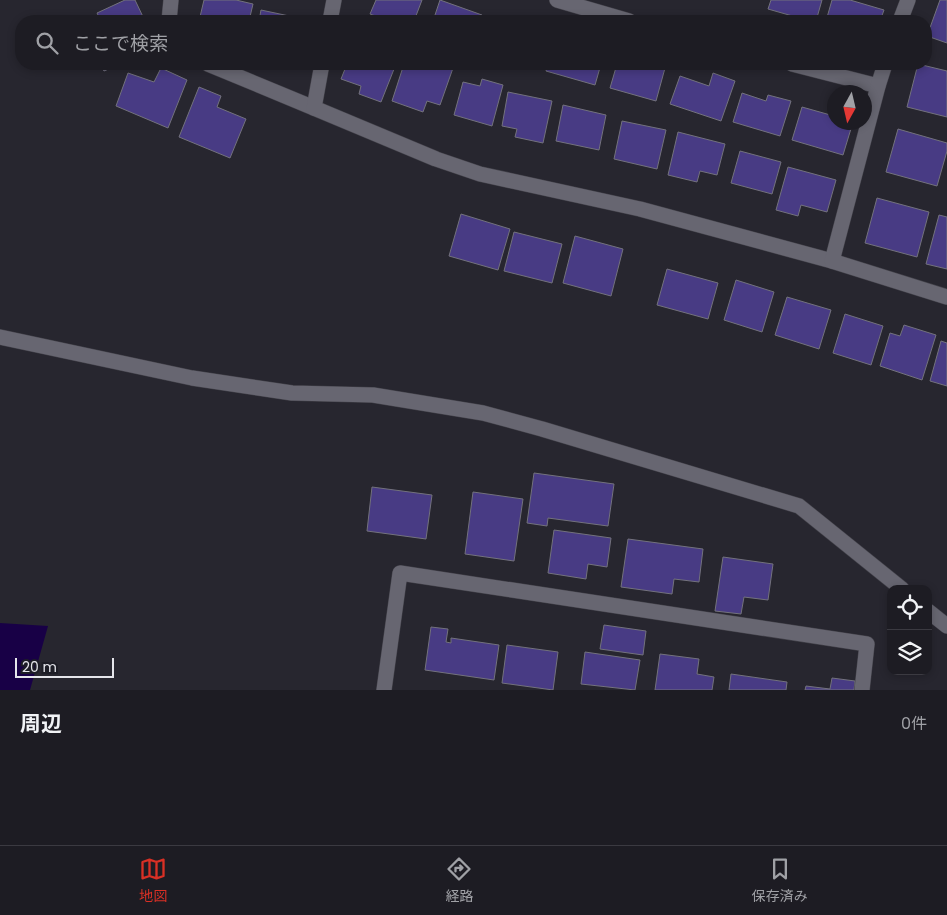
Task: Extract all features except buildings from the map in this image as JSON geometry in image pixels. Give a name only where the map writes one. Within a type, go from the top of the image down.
[{"type":"street","points":[[170,15],[171,0]]},
{"type":"street","points":[[331,15],[334,0]]},
{"type":"street","points":[[557,0],[608,15]]},
{"type":"street","points":[[902,15],[908,0]]},
{"type":"street","points":[[222,70],[436,159],[480,174],[640,209],[832,261],[947,297]]},
{"type":"street","points":[[314,108],[321,70]]},
{"type":"street","points":[[815,70],[878,86]]},
{"type":"street","points":[[832,261],[883,70]]},
{"type":"street","points":[[0,337],[192,378],[292,393],[373,396],[483,413],[542,429],[799,506],[897,585]]},
{"type":"street","points":[[384,690],[400,573],[867,644],[862,690]]},
{"type":"street","points":[[932,614],[947,626]]},
{"type":"shaded area","points":[[0,623],[48,626],[30,690],[0,690]]}]
